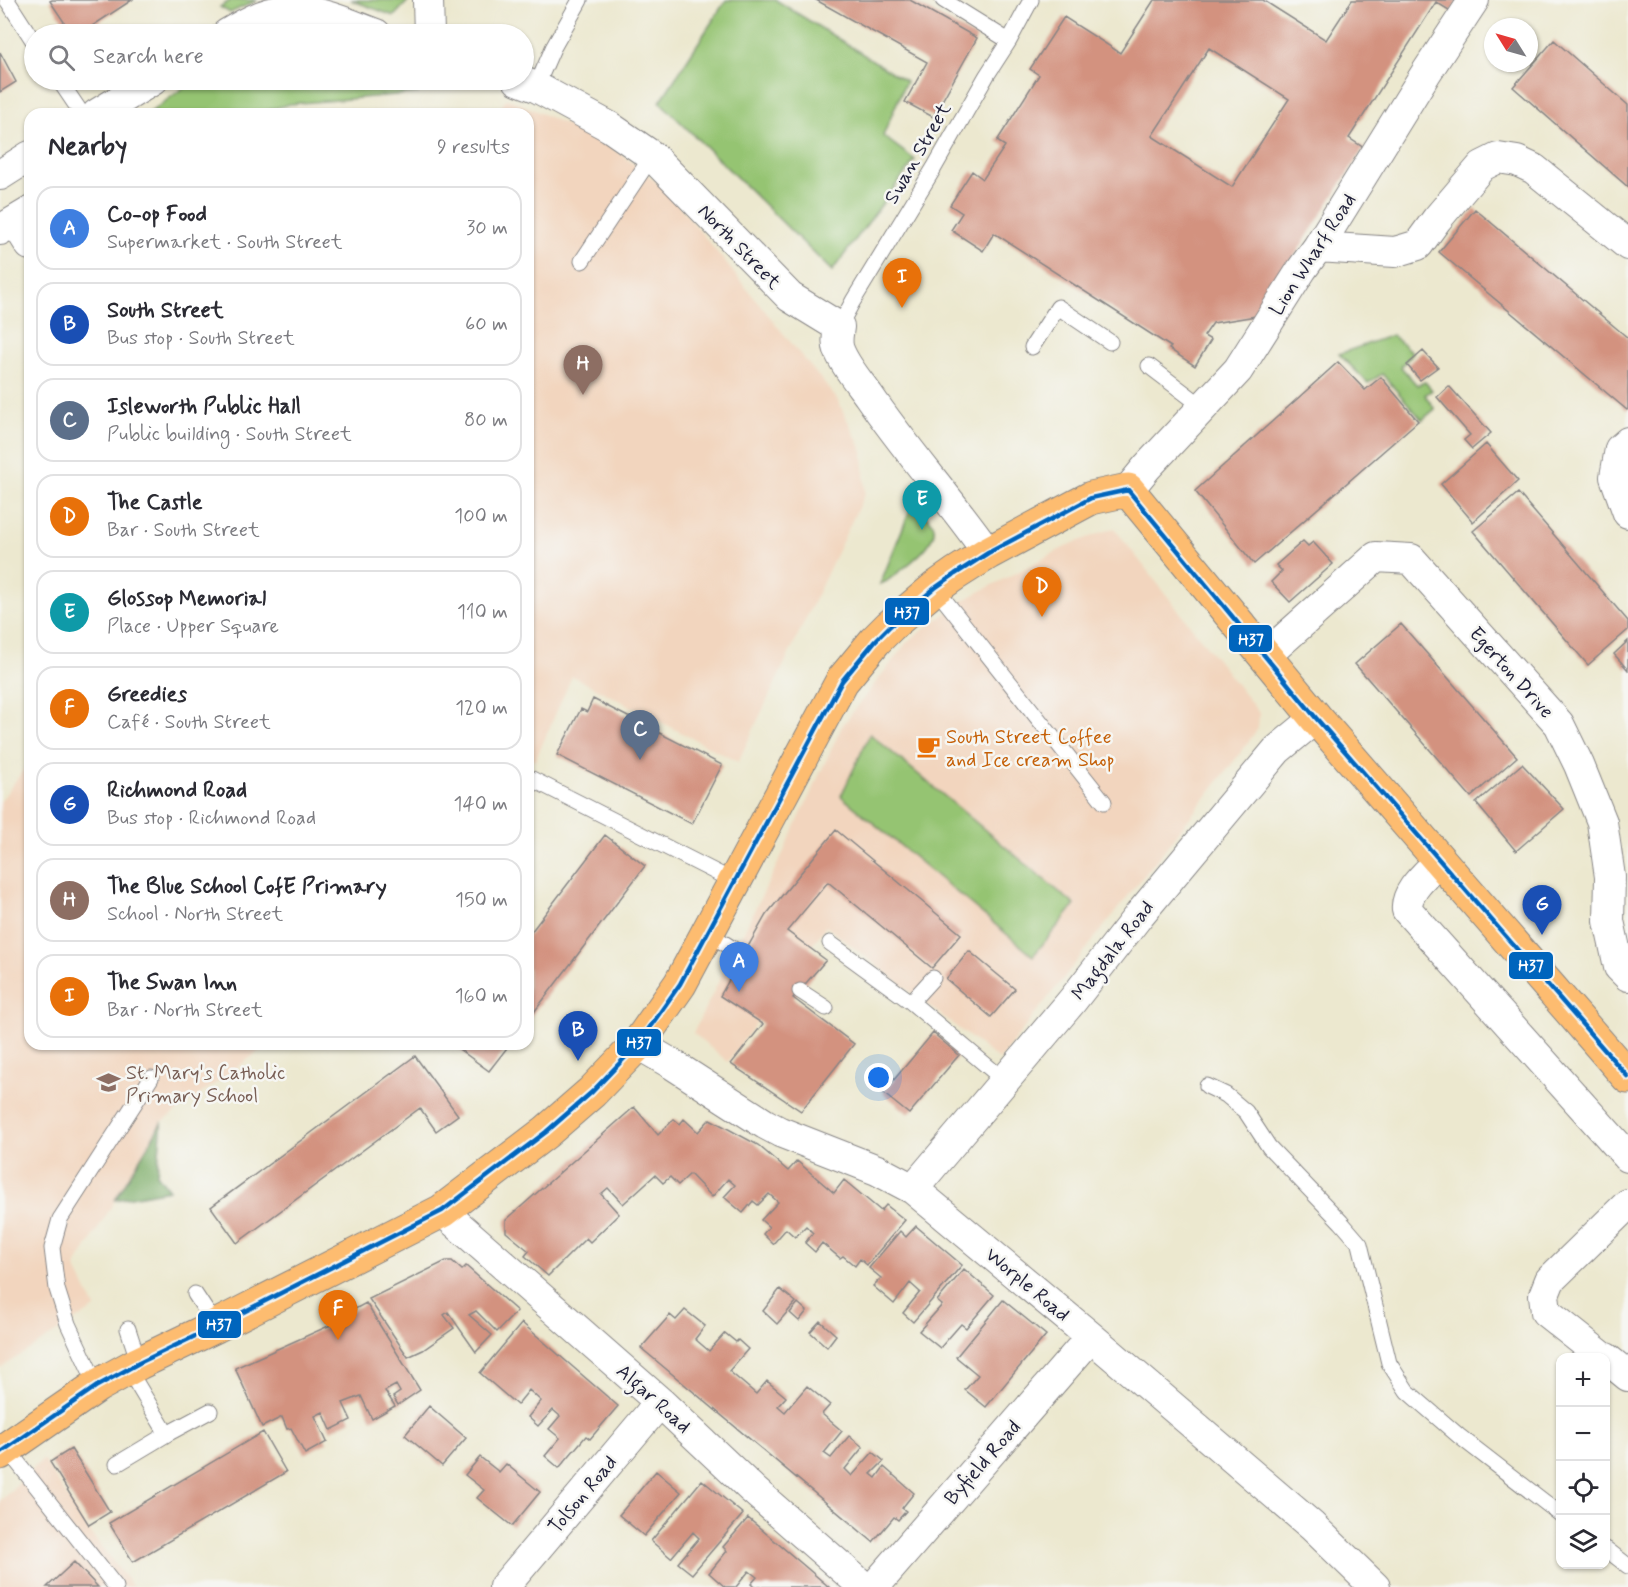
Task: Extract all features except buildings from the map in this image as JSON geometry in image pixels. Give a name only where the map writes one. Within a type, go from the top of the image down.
[{"type":"main road","points":[[3,1451],[97,1386],[133,1366],[442,1211],[546,1132],[592,1092],[638,1044],[675,994],[842,681],[882,633],[935,588],[988,553],[1091,498],[1128,490],[1316,718],[1628,1077]]},
{"type":"street","points":[[428,0],[429,24]]},
{"type":"street","name":"Lion Wharf Road","points":[[1128,490],[1146,467],[1238,370],[1302,269],[1318,248],[1474,0]]},
{"type":"street","points":[[246,24],[280,10],[303,11],[331,8],[359,24]]},
{"type":"street","name":"North Street","points":[[534,87],[610,127],[652,156],[790,297],[839,327]]},
{"type":"street","points":[[107,108],[137,90]]},
{"type":"street","points":[[1318,248],[1395,252],[1418,245],[1482,166],[1498,158],[1517,160],[1534,169],[1628,245]]},
{"type":"street","points":[[0,175],[24,160]]},
{"type":"street","points":[[839,327],[838,348],[843,358],[900,441],[988,553]]},
{"type":"street","points":[[1628,442],[1620,449],[1615,477],[1628,513]]},
{"type":"street","name":"Egerton Drive","points":[[1265,656],[1376,557],[1411,559],[1559,724],[1579,765],[1602,822],[1610,877],[1610,921],[1619,967],[1628,976]]},
{"type":"street","name":"Magdala Road","points":[[913,1189],[1072,1001],[1140,914],[1277,750],[1316,718]]},
{"type":"street","points":[[1439,861],[1412,891],[1407,910],[1628,1157]]},
{"type":"street","name":"Worple Road","points":[[638,1044],[780,1132],[877,1170],[913,1189],[1312,1526],[1375,1587]]},
{"type":"street","points":[[1599,1353],[1546,1312],[1544,1295],[1550,1280],[1628,1204]]},
{"type":"street","name":"Algar Road","points":[[442,1211],[660,1402],[752,1489],[864,1587]]},
{"type":"street","name":"Byfield Road","points":[[874,1587],[1091,1337]]},
{"type":"street","points":[[1610,1362],[1628,1376]]},
{"type":"street","name":"Tolson Road","points":[[504,1587],[660,1402]]},
{"type":"lane","points":[[7,0],[24,26]]},
{"type":"lane","points":[[534,74],[553,48],[580,0]]},
{"type":"lane","points":[[943,0],[1009,41]]},
{"type":"lane","name":"Swan Street","points":[[839,327],[1031,0]]},
{"type":"lane","points":[[66,90],[78,108]]},
{"type":"lane","points":[[582,261],[652,156]]},
{"type":"lane","points":[[1032,347],[1058,307],[1110,342]]},
{"type":"lane","points":[[1149,366],[1203,407]]},
{"type":"lane","points":[[935,588],[1104,802]]},
{"type":"lane","points":[[534,780],[735,882]]},
{"type":"lane","points":[[708,933],[743,955]]},
{"type":"lane","points":[[830,943],[911,1002],[1005,1081]]},
{"type":"lane","points":[[911,1002],[933,978]]},
{"type":"lane","points":[[800,992],[826,1008]]},
{"type":"lane","points":[[97,1386],[68,1324],[57,1289],[52,1248],[60,1219],[151,1078]]},
{"type":"lane","points":[[1207,1086],[1226,1095],[1246,1112],[1269,1147],[1360,1244],[1389,1363],[1407,1391],[1459,1436],[1556,1511]]},
{"type":"lane","points":[[195,1294],[216,1326]]},
{"type":"lane","points":[[128,1329],[133,1366],[167,1434]]},
{"type":"lane","points":[[117,1464],[210,1411]]},
{"type":"lane","points":[[3,1451],[116,1587]]},
{"type":"lane","points":[[1610,1553],[1628,1566]]},
{"type":"shaded area","points":[[506,99],[530,108],[501,108]]},
{"type":"shaded area","points":[[534,110],[603,142],[667,191],[837,399],[863,452],[865,493],[738,762],[572,676],[535,761]]},
{"type":"shaded area","points":[[1114,528],[1259,713],[1258,728],[1242,751],[999,1060],[826,926],[728,1062],[693,1033],[784,851],[842,726],[908,641],[964,600],[1071,544]]},
{"type":"shaded area","name":"St. Mary's Catholic Primary School","points":[[24,769],[24,1050],[261,1050],[162,1122],[75,1267],[95,1308],[0,1368],[0,802]]},
{"type":"shaded area","points":[[43,1459],[88,1530],[133,1587],[0,1587],[0,1501]]},
{"type":"green space","points":[[231,0],[258,0],[230,13],[220,7]]},
{"type":"green space","points":[[351,0],[409,0],[394,16]]},
{"type":"green space","points":[[726,0],[776,0],[906,81],[883,136],[915,160],[832,271],[660,102]]},
{"type":"green space","points":[[180,90],[418,90],[418,93],[290,104],[276,108],[156,108]]},
{"type":"green space","points":[[1392,335],[1413,353],[1401,367],[1417,385],[1425,382],[1432,390],[1425,395],[1435,409],[1422,420],[1382,374],[1368,383],[1339,354]]},
{"type":"green space","points":[[913,503],[933,524],[934,532],[931,540],[909,564],[880,584]]},
{"type":"green space","points":[[870,734],[1075,905],[1033,956],[841,796]]},
{"type":"green space","points":[[162,1122],[157,1174],[169,1190],[115,1200]]},
{"type":"transit line","name":"H37","points":[[1128,490],[1316,718],[1628,1077]]},
{"type":"transit line","name":"H37","points":[[0,1453],[97,1386],[139,1363],[442,1211],[546,1132],[592,1092],[638,1044],[680,984],[842,681],[875,641],[935,588],[988,553],[1091,498],[1128,490]]},
{"type":"place","name":"The Swan Inn","points":[[902,308]]},
{"type":"place","name":"The Blue School CofE Primary","points":[[583,395]]},
{"type":"place","name":"Glossop Memorial","points":[[922,530]]},
{"type":"place","name":"The Castle","points":[[1042,617]]},
{"type":"place","name":"South Street Coffee and Ice cream Shop","points":[[928,747]]},
{"type":"place","name":"Isleworth Public Hall","points":[[640,760]]},
{"type":"place","name":"Richmond Road","points":[[1542,935]]},
{"type":"place","name":"Co-op Food","points":[[739,992]]},
{"type":"place","name":"South Street","points":[[578,1061]]},
{"type":"place","name":"St. Mary's Catholic Primary School","points":[[108,1083]]},
{"type":"place","name":"Greedies","points":[[338,1340]]}]
